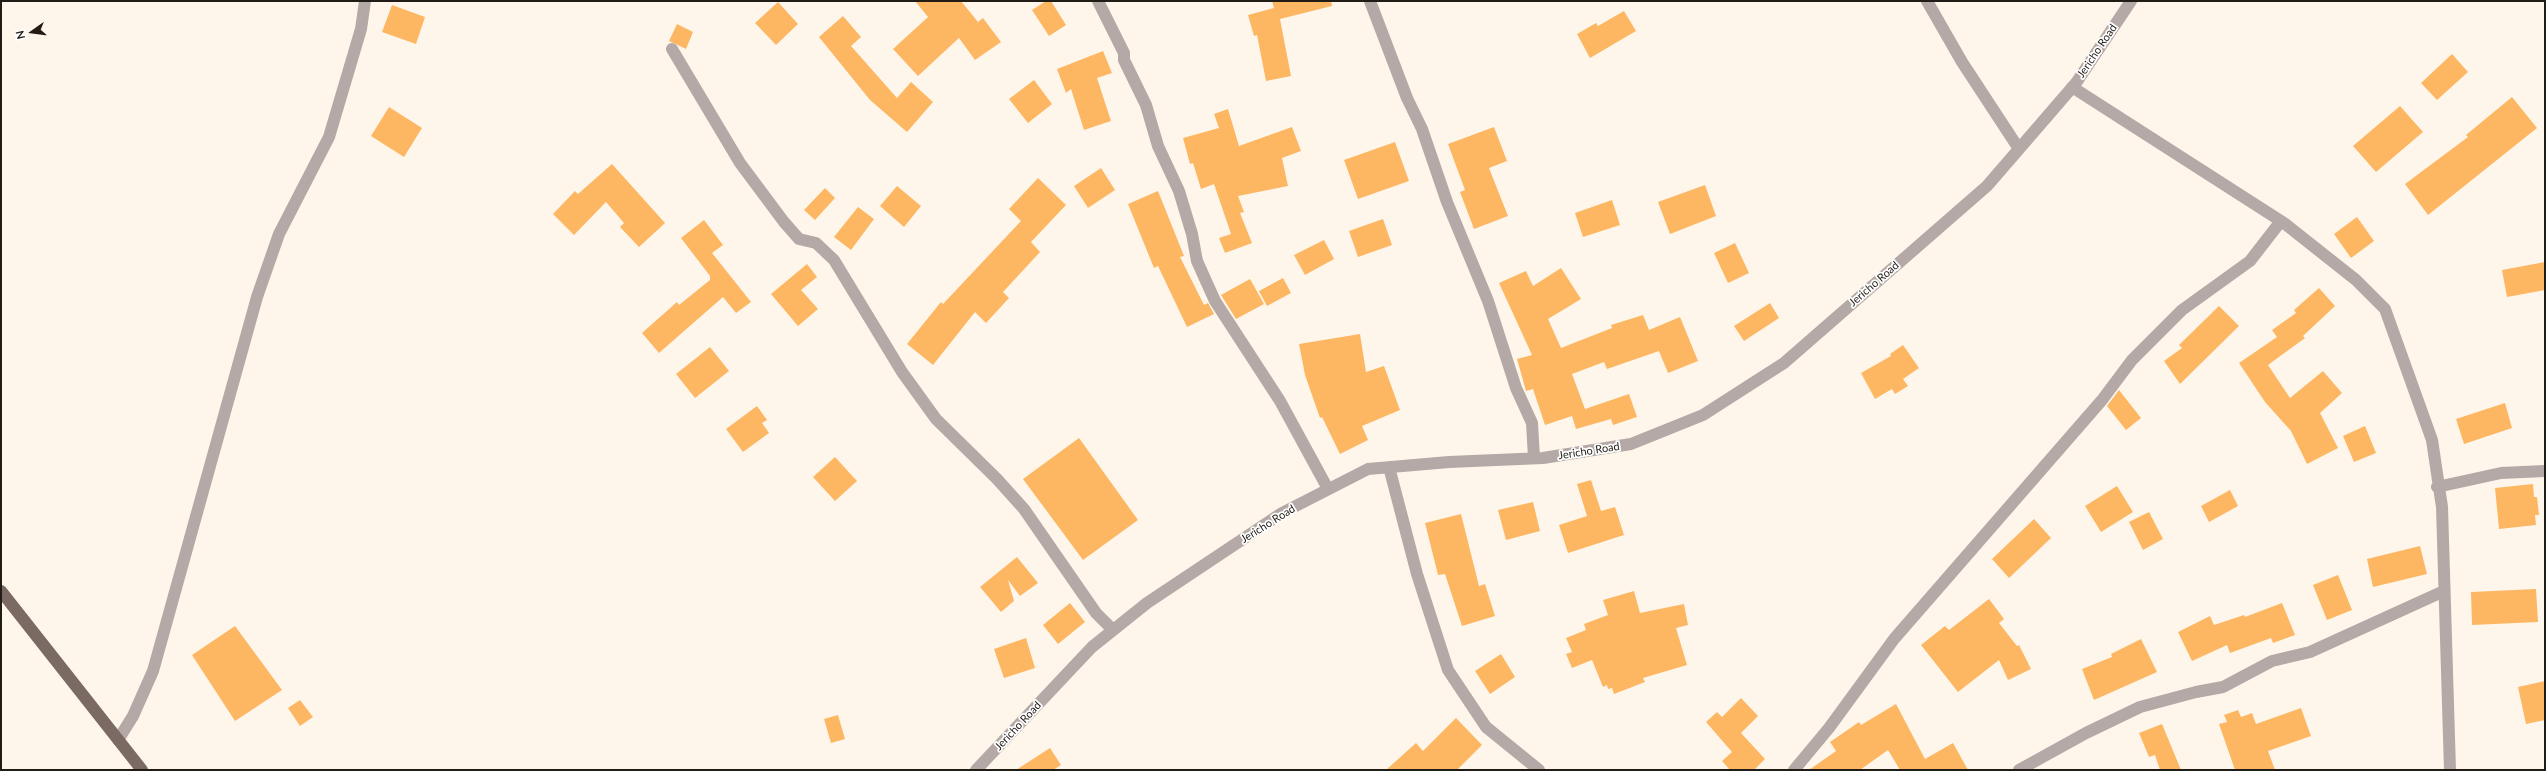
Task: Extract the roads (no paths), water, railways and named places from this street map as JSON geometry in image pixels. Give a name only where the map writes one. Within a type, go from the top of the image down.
[{"type":"main road","points":[[1,591],[142,770]]},
{"type":"street","points":[[118,740],[133,716],[154,671],[257,297],[279,234],[329,137],[361,29],[365,1]]},
{"type":"street","points":[[1098,1],[1124,53],[1124,60],[1146,105],[1158,146],[1179,191],[1192,234],[1197,261],[1215,301],[1280,400],[1328,490]]},
{"type":"street","points":[[1370,1],[1404,91],[1422,129],[1447,202],[1488,301],[1516,388],[1532,423],[1534,458]]},
{"type":"street","points":[[1927,1],[1962,62],[2019,149]]},
{"type":"street","name":"Jericho Road","points":[[976,770],[1092,647],[1147,603],[1282,514],[1368,469],[1534,458],[1632,444],[1703,415],[1784,364],[1988,186],[2072,87],[2131,1]]},
{"type":"street","points":[[672,49],[740,163],[784,222],[799,239],[816,243],[834,260],[902,372],[936,419],[986,468],[1024,509],[1096,613],[1113,630]]},
{"type":"street","points":[[2072,87],[2281,221],[2356,280],[2385,309],[2432,440],[2437,487],[2442,507],[2450,770]]},
{"type":"street","points":[[1794,770],[1829,728],[1894,639],[2102,400],[2132,360],[2182,310],[2250,261],[2281,221]]},
{"type":"street","points":[[1389,467],[1417,574],[1448,670],[1486,727],[1539,770]]},
{"type":"street","points":[[2437,487],[2501,473],[2545,471]]},
{"type":"street","points":[[2019,770],[2086,733],[2140,707],[2196,692],[2223,687],[2272,661],[2310,652],[2444,591]]}]
